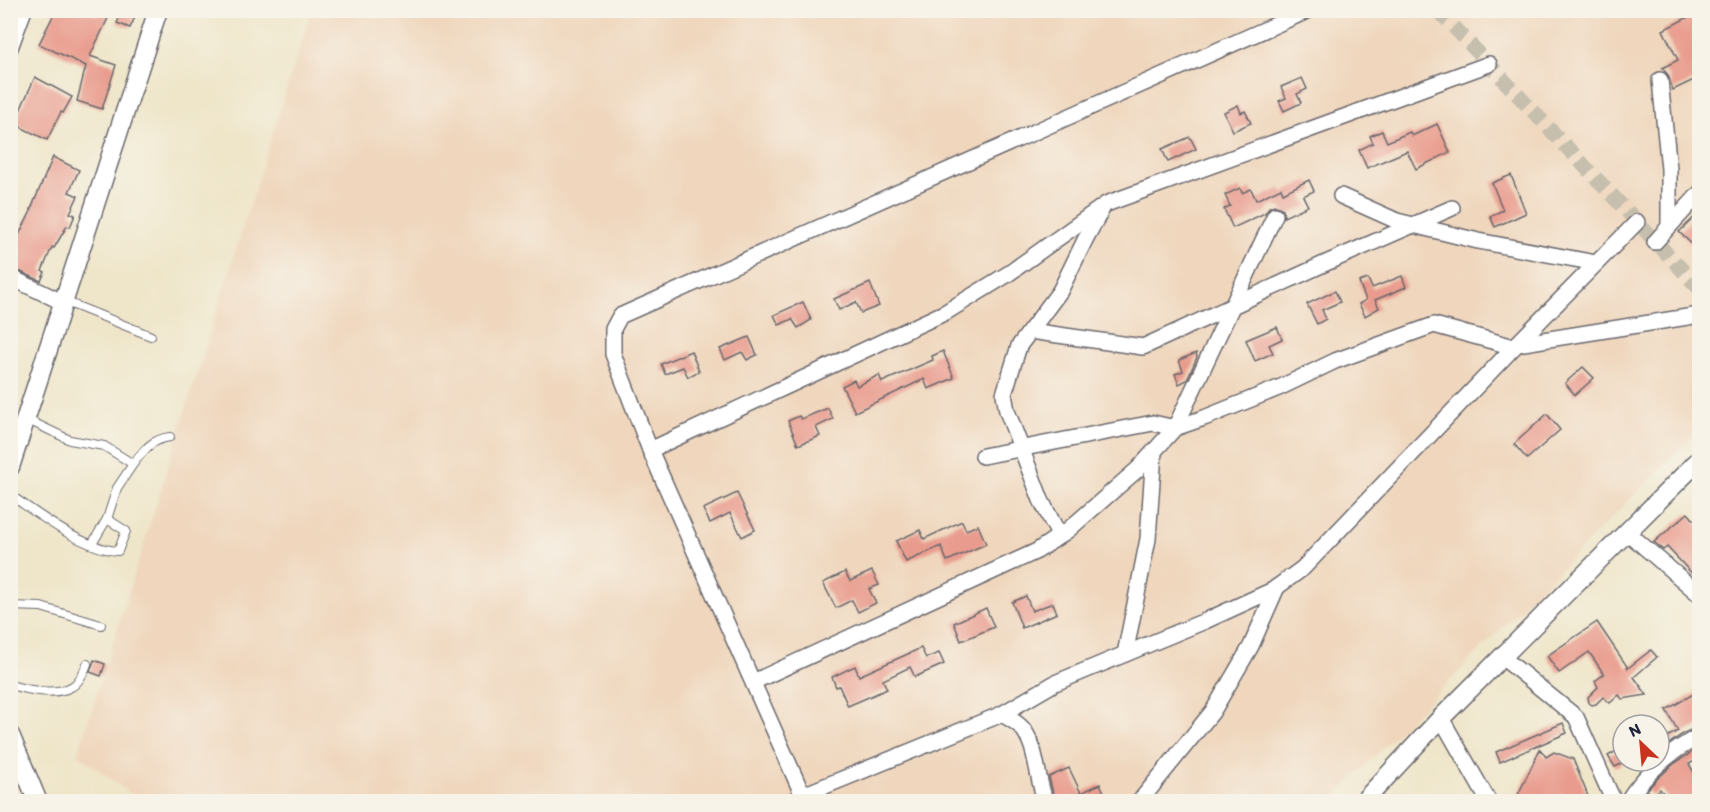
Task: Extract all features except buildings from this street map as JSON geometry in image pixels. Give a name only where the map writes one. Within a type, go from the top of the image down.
[{"type":"street","points":[[10,48],[24,10]]},
{"type":"street","points":[[10,467],[158,10]]},
{"type":"street","points":[[1309,10],[620,316],[613,329],[613,354],[650,450],[800,789],[808,793],[1002,714],[1055,683],[1205,621],[1277,587],[1303,568],[1515,345],[1637,222]]},
{"type":"street","points":[[650,450],[946,312],[1008,274],[1106,204],[1489,64]]},
{"type":"street","points":[[1660,80],[1669,169],[1670,226]]},
{"type":"street","points":[[1655,242],[1700,193]]},
{"type":"street","points":[[1341,196],[1397,221],[1478,241],[1596,263]]},
{"type":"street","points":[[1059,535],[1041,500],[1007,411],[1004,394],[1019,346],[1060,291],[1106,204]]},
{"type":"street","points":[[1030,331],[1143,347],[1452,208]]},
{"type":"street","points":[[753,682],[1037,551],[1068,530],[1138,470],[1175,428],[1275,215]]},
{"type":"street","points":[[10,277],[62,302],[64,300]]},
{"type":"street","points":[[983,456],[1154,423],[1175,428],[1281,387],[1335,362],[1434,325],[1515,345],[1700,315]]},
{"type":"street","points":[[1125,654],[1148,539],[1154,452]]},
{"type":"street","points":[[1363,801],[1441,718],[1700,459]]},
{"type":"street","points":[[1627,532],[1700,596]]},
{"type":"street","points":[[1140,801],[1213,711],[1251,646],[1277,587]]},
{"type":"street","points":[[1502,657],[1576,717],[1614,801]]},
{"type":"street","points":[[1002,714],[1022,727],[1031,743],[1036,772],[1046,801]]},
{"type":"street","points":[[1441,718],[1489,801]]},
{"type":"street","points":[[10,735],[38,801]]},
{"type":"street","points":[[1628,801],[1635,789],[1679,746],[1700,736]]},
{"type":"lane","points":[[64,300],[151,336]]},
{"type":"lane","points":[[26,419],[70,440],[104,446],[134,464]]},
{"type":"lane","points":[[92,544],[107,519],[117,488],[143,451],[158,438],[170,437]]},
{"type":"lane","points":[[10,495],[61,528],[92,544],[117,551],[126,531],[107,519]]},
{"type":"lane","points":[[10,606],[41,607],[101,625]]},
{"type":"lane","points":[[10,685],[31,690],[55,691],[72,687],[81,677],[87,664]]},
{"type":"shaded area","points":[[311,11],[1699,11],[1699,430],[1330,801],[141,802],[78,754]]},
{"type":"tunnel","points":[[1438,10],[1700,289]]}]
